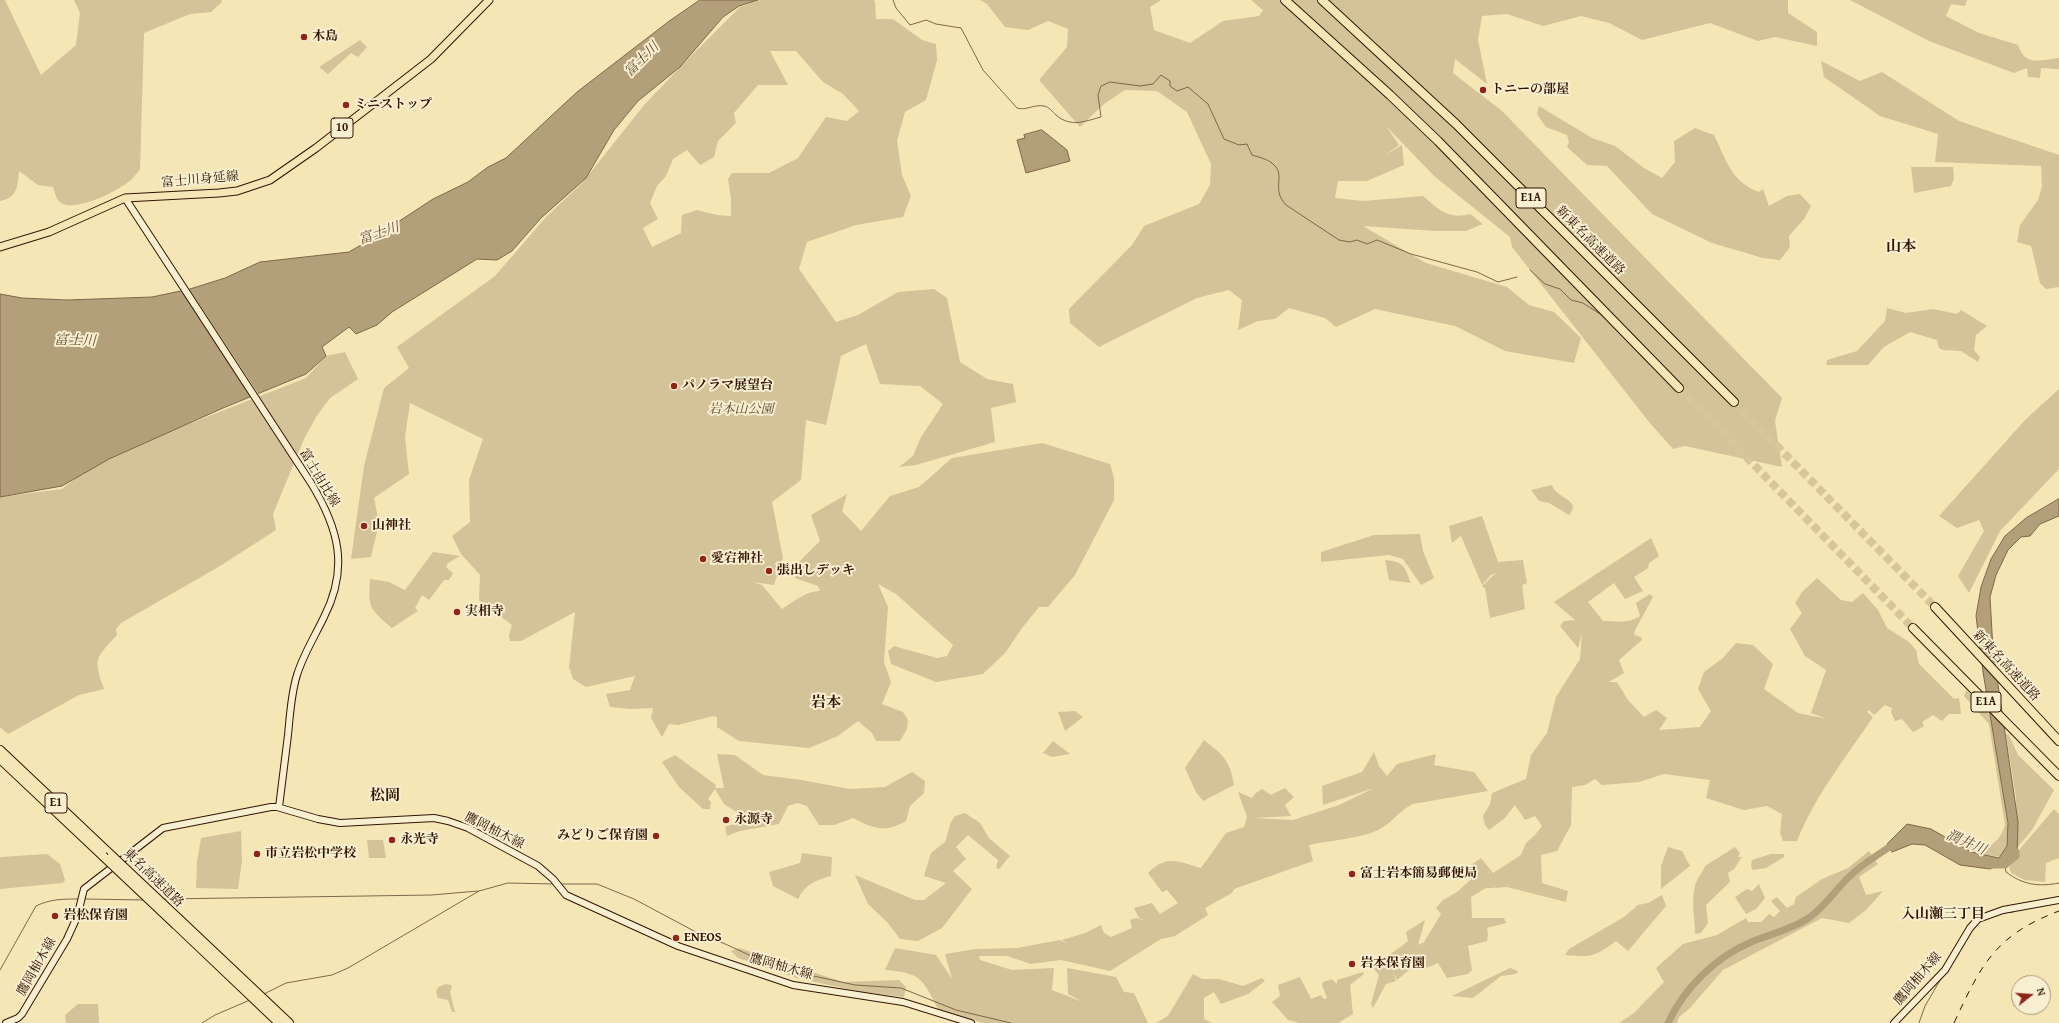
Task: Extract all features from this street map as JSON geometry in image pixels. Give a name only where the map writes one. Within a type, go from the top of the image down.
[{"type":"highway","name":"E1A","points":[[1285,0],[1390,94],[1438,141],[1679,388]]},
{"type":"highway","name":"新東名高速道路","points":[[1322,0],[1408,77],[1467,134],[1734,402]]},
{"type":"highway","name":"新東名高速道路","points":[[1935,607],[2059,742]]},
{"type":"highway","name":"E1A","points":[[1913,628],[2059,776]]},
{"type":"highway","name":"東名高速道路","points":[[0,750],[112,856],[178,923]]},
{"type":"highway","name":"東名高速道路","points":[[0,759],[103,856],[240,981],[280,1023]]},
{"type":"highway","name":"東名高速道路","points":[[254,995],[289,1023]]},
{"type":"main road","name":"富士川身延線","points":[[0,247],[49,232],[125,198],[237,191],[270,180],[322,143],[431,59],[489,0]]},
{"type":"main road","name":"富士由比線","points":[[125,198],[324,503],[334,529],[337,542],[338,572],[331,601],[302,659],[296,675],[292,694],[279,807]]},
{"type":"main road","name":"鷹岡柚木線","points":[[6,1023],[18,1018],[34,994],[72,929],[84,889],[163,828],[250,810],[279,807],[318,819],[340,823],[434,818],[448,821],[468,828],[538,866],[555,881],[566,895],[678,946],[806,988],[903,1002],[971,1023]]},
{"type":"main road","name":"鷹岡柚木線","points":[[1894,1023],[1945,970],[1970,928],[1978,919],[2002,910],[2059,900]]},
{"type":"green space","points":[[0,0],[5,0],[41,75],[76,45],[80,13],[74,0],[221,0],[222,2],[211,12],[190,14],[144,33],[140,170],[129,182],[95,200],[76,205],[68,205],[59,202],[53,187],[38,185],[19,171],[16,190],[10,197],[0,201]]},
{"type":"green space","name":"岩本山公園","points":[[760,0],[873,0],[875,1],[876,19],[893,19],[922,40],[936,44],[937,60],[926,100],[905,112],[897,141],[902,175],[911,196],[903,217],[856,225],[807,242],[799,269],[836,322],[858,315],[898,292],[934,289],[947,298],[960,362],[987,379],[1013,384],[1016,402],[991,408],[995,442],[916,465],[899,467],[913,456],[921,437],[943,404],[920,386],[880,384],[866,344],[841,356],[826,425],[806,420],[801,480],[772,502],[783,558],[774,585],[753,582],[762,585],[782,609],[805,595],[815,591],[820,591],[818,586],[795,578],[799,562],[820,541],[811,515],[847,494],[842,511],[861,531],[890,496],[919,487],[952,458],[1042,443],[1110,464],[1114,478],[1114,500],[1075,575],[1048,607],[1039,607],[1005,653],[983,674],[936,682],[891,664],[888,651],[894,646],[937,658],[947,656],[953,645],[896,594],[878,584],[888,607],[884,662],[891,682],[882,704],[903,712],[908,720],[907,729],[900,741],[876,741],[872,733],[858,721],[838,736],[809,748],[739,741],[717,727],[717,717],[713,716],[678,725],[669,724],[662,737],[651,718],[653,708],[629,709],[610,707],[606,694],[630,690],[635,676],[586,687],[573,679],[569,667],[575,612],[521,641],[510,641],[509,635],[512,625],[479,600],[480,575],[461,554],[452,536],[470,522],[469,480],[483,439],[410,403],[405,437],[409,474],[374,498],[379,523],[371,557],[351,559],[364,466],[384,388],[409,368],[397,347],[495,276],[546,217],[582,183],[645,104],[740,7]],"holes":[[[770,51],[796,51],[823,82],[843,94],[859,111],[847,121],[826,117],[798,158],[769,173],[732,173],[728,179],[731,199],[731,216],[717,215],[697,210],[682,215],[681,233],[652,247],[643,228],[658,219],[650,203],[657,186],[666,176],[673,159],[687,150],[700,165],[714,157],[718,141],[736,123],[734,113],[758,85],[788,85]]]},
{"type":"green space","points":[[980,0],[1161,0],[1150,7],[1154,30],[1190,43],[1223,21],[1259,16],[1263,10],[1251,0],[1788,0],[1788,13],[1817,32],[1817,46],[1775,37],[1758,41],[1710,23],[1642,40],[1609,23],[1581,16],[1543,26],[1507,14],[1482,16],[1478,40],[1487,84],[1455,59],[1453,73],[1502,111],[1782,398],[1775,421],[1782,467],[1685,446],[1673,449],[1649,422],[1512,247],[1510,237],[1434,176],[1386,126],[1399,145],[1384,156],[1402,145],[1404,165],[1367,181],[1338,181],[1335,198],[1363,201],[1423,196],[1439,209],[1449,214],[1455,216],[1470,214],[1483,224],[1466,231],[1435,231],[1363,226],[1426,263],[1507,287],[1529,305],[1554,312],[1581,338],[1574,363],[1505,351],[1455,326],[1375,309],[1336,327],[1325,318],[1289,308],[1275,319],[1258,321],[1238,330],[1242,300],[1229,290],[1197,298],[1099,347],[1070,323],[1069,309],[1132,245],[1144,226],[1199,204],[1210,185],[1211,164],[1187,112],[1157,91],[1125,90],[1104,104],[1080,127],[1039,80],[1067,47],[1068,29],[1048,21],[1028,30],[1005,27],[987,4]]},
{"type":"green space","points":[[1850,0],[1967,0],[1965,6],[1951,4],[1946,16],[1979,33],[2018,45],[2021,52],[2029,59],[2040,61],[2059,58],[2059,69],[2041,68],[2040,78],[2028,77],[2027,68],[2014,73],[1929,41]]},
{"type":"green space","points":[[360,40],[367,47],[358,57],[351,53],[328,74],[319,67]]},
{"type":"green space","points":[[1821,61],[1860,81],[1882,72],[1959,121],[2059,155],[2059,287],[2046,289],[2040,283],[2031,246],[2017,242],[2020,225],[2038,200],[2042,186],[2041,166],[1935,162],[1938,134],[1880,116],[1824,77]]},
{"type":"green space","points":[[1539,106],[1592,138],[1615,146],[1644,168],[1662,178],[1675,162],[1674,141],[1695,128],[1714,135],[1730,169],[1750,188],[1759,192],[1763,189],[1769,206],[1787,196],[1800,194],[1811,206],[1804,219],[1789,236],[1790,247],[1780,260],[1763,258],[1712,243],[1652,214],[1607,166],[1587,165],[1567,147],[1569,142],[1567,135],[1546,127],[1537,114]]},
{"type":"green space","points":[[1911,167],[1953,167],[1954,179],[1951,186],[1914,193]]},
{"type":"green space","points":[[1887,308],[1906,313],[1933,309],[1957,314],[1961,310],[1987,326],[1976,335],[1974,350],[1980,357],[1978,362],[1961,351],[1943,350],[1939,348],[1937,340],[1910,332],[1884,347],[1868,365],[1826,365],[1827,360],[1857,351],[1885,321]]},
{"type":"green space","points":[[345,352],[358,379],[330,398],[316,417],[304,439],[273,514],[276,530],[220,566],[121,623],[116,629],[117,635],[100,654],[98,659],[98,671],[104,689],[79,695],[8,734],[0,727],[0,497],[62,489],[102,458],[306,378],[326,356]]},
{"type":"green space","points":[[2059,389],[2059,469],[2000,531],[1969,593],[1958,576],[1984,531],[1979,520],[1957,528],[1939,516],[2026,419]]},
{"type":"green space","points":[[1552,485],[1558,493],[1571,502],[1573,506],[1569,515],[1549,503],[1539,501],[1531,490]]},
{"type":"green space","points":[[1482,516],[1498,562],[1523,560],[1527,583],[1522,585],[1525,609],[1490,618],[1485,588],[1482,586],[1496,573],[1491,575],[1482,585],[1461,536],[1452,543],[1449,526]]},
{"type":"green space","points":[[1420,534],[1423,551],[1434,578],[1421,585],[1403,559],[1389,555],[1321,562],[1321,552],[1374,535]]},
{"type":"green space","points":[[1651,538],[1659,556],[1649,563],[1648,568],[1634,577],[1643,591],[1625,599],[1614,583],[1588,602],[1603,621],[1622,622],[1636,619],[1640,616],[1636,603],[1650,594],[1653,597],[1635,630],[1634,635],[1641,637],[1642,640],[1619,660],[1624,673],[1609,682],[1617,682],[1628,700],[1644,717],[1656,710],[1667,718],[1659,730],[1700,727],[1711,711],[1698,689],[1704,672],[1723,658],[1736,643],[1753,645],[1773,664],[1764,689],[1798,713],[1827,719],[1811,713],[1826,670],[1805,656],[1790,629],[1802,613],[1795,603],[1802,592],[1817,578],[1841,600],[1852,602],[1863,593],[1878,610],[1887,628],[1909,642],[1916,650],[1919,664],[1954,699],[1959,698],[1961,714],[1949,714],[1942,721],[1933,715],[1922,722],[1924,726],[1913,732],[1902,719],[1895,721],[1891,712],[1892,708],[1885,705],[1874,715],[1869,710],[1867,712],[1873,717],[1822,793],[1804,824],[1797,841],[1783,841],[1780,833],[1782,814],[1767,806],[1744,810],[1706,798],[1710,780],[1664,774],[1639,782],[1602,785],[1595,779],[1585,785],[1572,787],[1571,825],[1557,851],[1541,855],[1542,883],[1568,891],[1566,902],[1507,887],[1494,888],[1496,886],[1493,888],[1486,888],[1471,897],[1472,918],[1504,918],[1506,923],[1487,928],[1487,941],[1468,946],[1472,970],[1468,974],[1447,978],[1438,963],[1424,969],[1420,961],[1397,980],[1394,973],[1396,981],[1386,984],[1373,1008],[1371,1004],[1379,975],[1374,969],[1386,957],[1408,941],[1406,932],[1425,920],[1418,945],[1424,942],[1441,914],[1436,908],[1443,900],[1457,892],[1478,873],[1471,865],[1481,858],[1493,873],[1521,855],[1526,843],[1542,826],[1535,816],[1525,820],[1515,805],[1505,818],[1489,830],[1485,825],[1483,816],[1490,804],[1492,793],[1526,779],[1531,755],[1547,733],[1556,697],[1580,659],[1582,633],[1578,648],[1560,626],[1564,621],[1575,620],[1554,602]]},
{"type":"green space","points":[[433,552],[460,556],[448,563],[446,567],[453,573],[449,580],[444,580],[429,600],[422,595],[415,608],[418,611],[392,628],[379,617],[372,608],[370,603],[370,579],[389,582],[405,590]]},
{"type":"green space","points":[[1385,560],[1397,562],[1403,566],[1411,583],[1389,580]]},
{"type":"green space","points":[[1966,690],[1990,715],[2008,823],[2007,845],[2001,857],[1971,852],[1943,834],[1970,845],[1987,846],[1994,843],[2000,836],[2005,825],[1989,724],[1964,696]]},
{"type":"green space","points":[[1075,711],[1083,717],[1065,731],[1058,712]]},
{"type":"green space","points":[[2006,734],[2009,735],[2018,755],[2054,790],[2032,830],[2017,848],[2016,797]]},
{"type":"green space","points":[[1204,740],[1225,759],[1234,785],[1203,801],[1196,792],[1185,768]]},
{"type":"green space","points":[[1053,741],[1070,754],[1052,757],[1043,753]]},
{"type":"green space","points":[[1374,752],[1379,766],[1387,776],[1397,764],[1436,754],[1434,765],[1474,772],[1488,791],[1413,804],[1376,831],[1309,845],[1313,861],[1234,889],[1232,893],[1205,908],[1208,915],[1175,936],[1161,939],[1110,971],[1061,960],[1031,964],[1007,956],[979,956],[980,960],[1012,970],[1054,968],[1052,990],[1083,1002],[1068,994],[1067,968],[1116,977],[1124,992],[1134,993],[1148,1023],[983,1023],[938,1009],[928,990],[919,979],[906,973],[885,970],[895,948],[936,955],[952,979],[945,954],[976,949],[1017,948],[1060,940],[1068,944],[1062,940],[1085,933],[1101,925],[1104,933],[1111,937],[1132,928],[1130,920],[1136,918],[1146,921],[1139,918],[1134,908],[1152,903],[1160,914],[1178,903],[1167,890],[1162,892],[1148,873],[1161,863],[1167,861],[1179,862],[1201,868],[1226,833],[1244,827],[1247,817],[1238,792],[1252,798],[1262,789],[1271,795],[1285,788],[1294,797],[1285,805],[1291,816],[1254,818],[1293,820],[1339,805],[1374,788],[1323,805],[1322,786],[1362,772]]},
{"type":"green space","points":[[717,754],[735,755],[763,775],[850,789],[885,787],[912,772],[925,781],[924,793],[910,806],[906,821],[892,827],[873,827],[853,818],[834,825],[819,825],[807,806],[798,803],[788,806],[779,824],[740,831],[727,836],[725,827],[747,819],[724,804],[715,789],[708,799],[711,802],[710,809],[703,809],[679,787],[662,762],[675,755],[716,785],[715,788],[724,788]]},
{"type":"green space","points":[[2054,809],[2059,814],[2059,858],[2046,863],[2045,882],[2025,880],[2011,873],[2009,866],[2018,858],[2019,850]]},
{"type":"green space","points":[[965,813],[980,823],[989,838],[1010,856],[999,869],[996,868],[998,860],[968,835],[956,847],[966,859],[953,871],[972,889],[942,928],[918,941],[900,939],[888,923],[868,904],[855,875],[915,900],[924,900],[946,883],[924,876],[931,853],[945,842],[951,822],[955,816]]},
{"type":"green space","points":[[241,831],[242,861],[238,889],[196,888],[197,862],[201,838]]},
{"type":"green space","points":[[367,840],[383,840],[386,858],[369,858]]},
{"type":"green space","points":[[1668,847],[1682,851],[1690,866],[1661,889],[1661,866]]},
{"type":"green space","points":[[1735,847],[1740,853],[1738,857],[1742,857],[1734,869],[1728,873],[1730,882],[1706,905],[1708,923],[1701,933],[1695,934],[1693,898],[1697,880],[1705,866]]},
{"type":"green space","points":[[1869,851],[1878,864],[1859,877],[1866,895],[1883,891],[1866,910],[1849,923],[1822,918],[1723,970],[1690,1008],[1679,1017],[1677,1023],[1619,1023],[1634,1013],[1664,982],[1656,968],[1683,944],[1717,935],[1746,918],[1748,922],[1761,922],[1769,914],[1774,917],[1780,911],[1771,901],[1777,897],[1787,908],[1794,904],[1796,897],[1822,879],[1848,868]]},
{"type":"green space","points":[[802,853],[832,857],[831,876],[812,883],[804,890],[798,899],[773,886],[769,872],[800,863]]},
{"type":"green space","points":[[47,854],[60,864],[65,880],[63,883],[0,889],[0,857]]},
{"type":"green space","points":[[1771,854],[1784,854],[1784,857],[1766,868],[1753,870],[1751,866],[1752,860]]},
{"type":"green space","points":[[1759,884],[1765,898],[1756,909],[1746,914],[1735,897],[1747,889],[1752,891]]},
{"type":"green space","points":[[1662,895],[1666,906],[1628,951],[1616,941],[1593,955],[1565,955],[1569,949],[1624,917],[1638,905],[1648,903]]},
{"type":"green space","points":[[739,948],[843,982],[899,980],[906,987],[904,997],[861,992],[797,978],[738,958],[731,951]]},
{"type":"green space","points":[[1510,968],[1518,971],[1516,974],[1501,976],[1473,998],[1452,996]]},
{"type":"green space","points":[[1363,972],[1364,974],[1350,985],[1353,1014],[1338,1023],[1299,1023],[1288,1020],[1272,1002],[1280,996],[1278,985],[1300,977],[1311,999],[1321,995],[1324,999],[1327,998],[1322,985],[1323,982],[1332,979],[1337,984],[1337,980]]},
{"type":"green space","points":[[1193,974],[1202,979],[1219,979],[1243,986],[1262,978],[1265,981],[1248,994],[1221,1004],[1214,992],[1204,998],[1204,1019],[1212,1023],[1156,1023],[1168,1016]]},
{"type":"green space","points":[[446,984],[451,985],[452,987],[450,992],[455,1012],[452,1012],[448,1000],[438,998],[436,992],[438,987]]},
{"type":"green space","points":[[78,1004],[98,1004],[99,1023],[66,1023],[65,1015]]},
{"type":"water","name":"富士川","points":[[700,0],[758,0],[739,6],[723,17],[680,67],[638,101],[614,130],[586,178],[541,218],[512,251],[497,260],[477,259],[392,312],[377,325],[356,334],[349,327],[322,347],[326,356],[306,374],[223,408],[109,459],[62,486],[0,497],[0,294],[22,298],[67,300],[152,297],[190,289],[225,278],[260,262],[349,252],[433,199],[468,182],[488,167],[506,158],[577,92],[668,22]]},
{"type":"water","points":[[1042,130],[1067,150],[1070,161],[1026,173],[1017,140],[1025,138],[1024,135]]},
{"type":"water","points":[[2059,499],[2059,516],[2040,524],[2030,536],[2021,537],[2008,550],[1996,575],[1990,597],[1993,650],[2018,822],[2017,857],[1990,869],[1960,865],[1925,845],[1912,844],[1892,852],[1887,844],[1907,824],[1931,829],[1971,852],[1999,858],[2007,846],[2008,823],[1983,672],[1976,616],[1981,587],[1991,559],[2005,536],[2026,518]]},
{"type":"pier","points":[[188,287],[259,395],[252,398],[181,289]]},
{"type":"waterway","points":[[893,0],[896,8],[910,25],[926,20],[936,24],[961,28],[983,70],[1017,108],[1024,109],[1044,106],[1049,108],[1062,119],[1073,122],[1084,122],[1101,117],[1098,95],[1101,86],[1110,82],[1140,86],[1153,84],[1161,75],[1170,81],[1170,86],[1177,91],[1188,87],[1208,104],[1224,139],[1239,145],[1247,144],[1252,155],[1271,162],[1279,173],[1279,193],[1281,199],[1286,205],[1339,240],[1350,242],[1357,240],[1367,244],[1377,240],[1411,254],[1477,272],[1498,282],[1517,277]]},
{"type":"waterway","points":[[1530,270],[1545,284],[1560,289],[1571,300],[1583,303],[1603,316],[1638,351]]},
{"type":"waterway","name":"潤井川","points":[[1668,1023],[1675,1010],[1692,986],[1714,965],[1738,948],[1794,926],[1807,919],[1818,911],[1855,871],[1896,842]]},
{"type":"waterway","name":"潤井川","points":[[1988,865],[2005,865],[2016,856],[2016,852]]},
{"type":"waterway","points":[[2005,865],[2006,872],[2019,880],[2038,885],[2059,883]]},
{"type":"waterway","points":[[264,994],[286,983],[332,975],[348,968],[479,891],[508,883],[554,884]]},
{"type":"waterway","points":[[561,884],[597,884],[634,899],[709,939],[723,943],[758,959],[809,975],[855,985],[901,988],[956,1010],[1011,1023]]},
{"type":"waterway","points":[[164,899],[432,895],[478,891]]},
{"type":"waterway","points":[[0,970],[36,906],[62,899],[79,899]]},
{"type":"waterway","points":[[84,899],[145,900]]},
{"type":"waterway","points":[[2002,913],[2013,912]]},
{"type":"waterway","points":[[1919,1023],[1925,1006],[1942,977]]},
{"type":"waterway","points":[[202,1023],[215,1015],[250,1000]]},
{"type":"tunnel","points":[[1679,388],[1913,628]]},
{"type":"tunnel","points":[[1734,402],[1935,607]]},
{"type":"railway","points":[[1954,1023],[1982,968],[1993,954],[2019,930],[2037,920],[2059,911]]},
{"type":"place","name":"木島","points":[[304,37]]},
{"type":"place","name":"トニーの部屋","points":[[1483,90]]},
{"type":"place","name":"ミニストップ","points":[[346,105]]},
{"type":"place","name":"パノラマ展望台","points":[[674,386]]},
{"type":"place","name":"山神社","points":[[364,526]]},
{"type":"place","name":"愛宕神社","points":[[703,559]]},
{"type":"place","name":"張出しデッキ","points":[[769,571]]},
{"type":"place","name":"実相寺","points":[[457,612]]},
{"type":"place","name":"永源寺","points":[[726,820]]},
{"type":"place","name":"みどりご保育園","points":[[656,836]]},
{"type":"place","name":"永光寺","points":[[392,840]]},
{"type":"place","name":"市立岩松中学校","points":[[257,854]]},
{"type":"place","name":"富士岩本簡易郵便局","points":[[1352,874]]},
{"type":"place","name":"岩松保育園","points":[[55,916]]},
{"type":"place","name":"ENEOS","points":[[676,938]]},
{"type":"place","name":"岩本保育園","points":[[1352,964]]},
{"type":"district","name":"山本","points":[[1901,247]]},
{"type":"district","name":"岩本","points":[[826,703]]},
{"type":"district","name":"松岡","points":[[385,796]]},
{"type":"district","name":"入山瀬三丁目","points":[[1943,914]]}]
